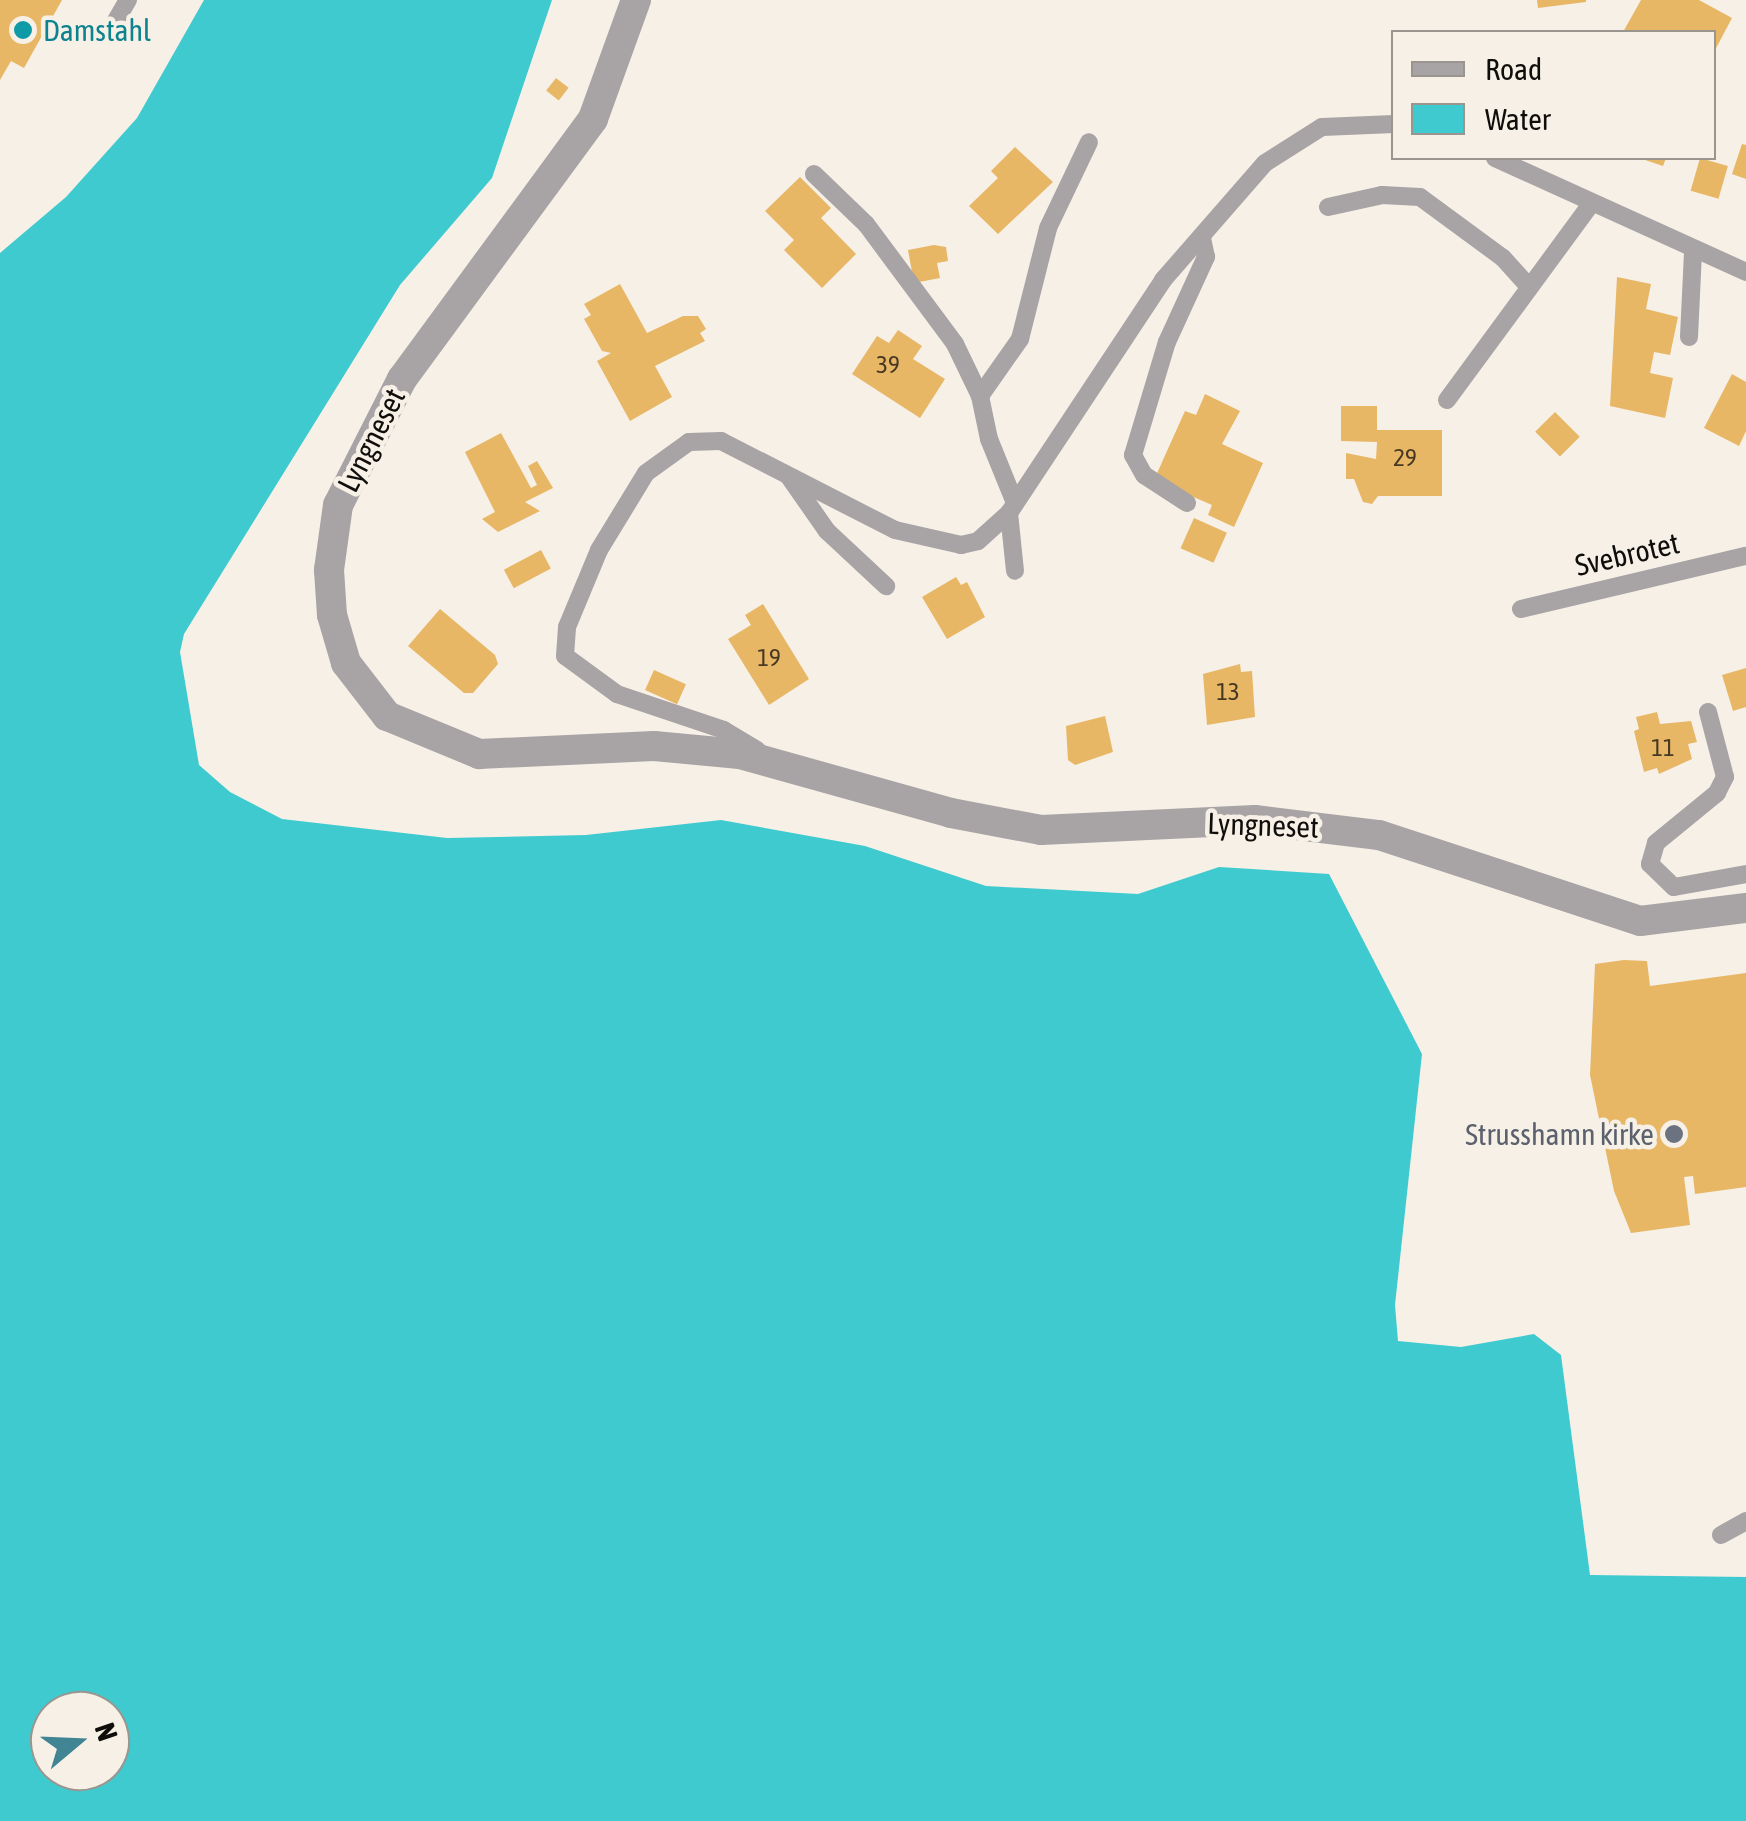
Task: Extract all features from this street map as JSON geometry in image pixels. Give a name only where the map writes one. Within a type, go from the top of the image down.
[{"type":"street","name":"Lyngneset","points":[[636,0],[593,119],[402,379],[338,506],[330,602],[346,663],[388,716],[456,747],[514,758],[654,746],[774,762],[951,813],[1041,830],[1255,820],[1379,834],[1640,920],[1746,908]]},
{"type":"lane","points":[[114,24],[128,0]]},
{"type":"lane","name":"Lyngneset","points":[[774,762],[724,730],[617,694],[570,664],[563,645],[626,498],[669,452],[689,442],[721,441],[790,478],[926,540],[978,541],[1012,508],[1163,280],[1266,162],[1301,136],[1344,121],[1391,124]]},
{"type":"lane","points":[[980,396],[1020,338],[1048,228],[1088,142]]},
{"type":"lane","points":[[1498,160],[1746,272]]},
{"type":"lane","points":[[814,174],[866,224],[955,344],[980,396],[1012,508],[1015,571]]},
{"type":"lane","points":[[1328,208],[1382,195],[1420,197],[1504,258],[1528,286]]},
{"type":"lane","points":[[1447,400],[1591,204]]},
{"type":"lane","name":"Lyngneset","points":[[1187,502],[1155,486],[1133,454],[1166,342],[1206,257],[1202,238]]},
{"type":"lane","points":[[1690,337],[1693,250]]},
{"type":"lane","name":"Lyngneset","points":[[790,478],[828,531],[886,586]]},
{"type":"lane","name":"Svebrotet","points":[[1521,608],[1746,556]]},
{"type":"lane","points":[[1708,712],[1725,777],[1718,793],[1656,844],[1650,864],[1674,887],[1746,874]]},
{"type":"lane","points":[[1721,1535],[1746,1521]]},
{"type":"water","points":[[204,0],[552,0],[492,178],[400,285],[184,634],[180,652],[199,765],[230,792],[282,819],[447,838],[586,835],[721,820],[865,846],[986,886],[1138,894],[1219,867],[1329,874],[1422,1054],[1395,1305],[1398,1341],[1461,1347],[1534,1334],[1561,1355],[1590,1575],[1746,1577],[1746,1821],[0,1821],[0,253],[66,197],[137,118]]},
{"type":"building","name":"Damstahl","points":[[0,0],[62,0],[24,68],[11,61],[0,80]]},
{"type":"building","points":[[1537,0],[1586,0],[1586,2],[1538,8]]},
{"type":"building","points":[[1641,0],[1699,0],[1732,18],[1716,48],[1716,30],[1624,30]]},
{"type":"building","points":[[556,78],[569,88],[559,100],[546,91]]},
{"type":"building","points":[[1742,144],[1746,145],[1746,179],[1732,174]]},
{"type":"building","points":[[1015,147],[1053,182],[998,234],[969,206],[998,178],[991,171]]},
{"type":"building","points":[[1699,160],[1728,166],[1719,199],[1691,191]]},
{"type":"building","points":[[800,177],[831,208],[821,218],[856,254],[822,288],[784,250],[794,240],[765,211]]},
{"type":"building","points":[[946,247],[948,261],[937,263],[940,278],[914,283],[908,250]]},
{"type":"building","points":[[1617,277],[1651,284],[1646,309],[1678,317],[1670,355],[1654,352],[1650,373],[1673,378],[1665,418],[1610,406]]},
{"type":"building","points":[[620,284],[647,333],[683,316],[698,316],[706,329],[700,333],[705,341],[655,366],[672,397],[630,421],[597,361],[611,353],[602,351],[584,319],[591,315],[584,304]]},
{"type":"building","points":[[898,330],[922,346],[913,359],[945,379],[920,418],[852,374],[877,336],[889,343]]},
{"type":"building","points":[[1732,374],[1746,382],[1746,431],[1739,446],[1704,428]]},
{"type":"building","points":[[1205,394],[1240,411],[1222,444],[1263,463],[1234,527],[1208,515],[1212,505],[1154,480],[1185,411],[1196,415]]},
{"type":"building","points":[[1341,406],[1377,406],[1377,430],[1442,430],[1442,496],[1378,496],[1372,504],[1363,502],[1354,479],[1346,479],[1346,453],[1376,459],[1377,442],[1341,441]]},
{"type":"building","points":[[1555,412],[1580,437],[1560,457],[1535,432]]},
{"type":"building","points":[[501,433],[531,488],[537,485],[528,466],[537,461],[553,488],[525,502],[540,511],[498,532],[482,519],[495,512],[465,452]]},
{"type":"building","points":[[1194,518],[1227,533],[1213,563],[1181,548]]},
{"type":"building","points":[[541,550],[551,569],[514,588],[504,570]]},
{"type":"building","points":[[956,577],[961,585],[967,582],[985,617],[947,639],[922,597]]},
{"type":"building","points":[[763,604],[809,679],[769,705],[728,639],[751,625],[745,615]]},
{"type":"building","points":[[440,609],[495,655],[498,664],[473,693],[464,693],[408,646]]},
{"type":"building","points":[[1240,664],[1241,672],[1252,671],[1255,717],[1207,725],[1203,674]]},
{"type":"building","points":[[1746,668],[1746,707],[1733,711],[1722,675]]},
{"type":"building","points":[[654,670],[686,684],[677,704],[645,690]]},
{"type":"building","points":[[1657,712],[1660,724],[1691,721],[1697,742],[1688,744],[1692,759],[1659,774],[1657,768],[1644,772],[1634,731],[1639,729],[1636,717]]},
{"type":"building","points":[[1105,716],[1113,752],[1075,765],[1068,760],[1066,726]]},
{"type":"building","name":"Strusshamn kirke","points":[[1647,961],[1650,986],[1746,973],[1746,1187],[1695,1194],[1693,1176],[1684,1177],[1690,1225],[1631,1233],[1614,1191],[1590,1075],[1595,964]]},
{"type":"place","name":"Damstahl","points":[[23,30]]},
{"type":"place","name":"Strusshamn kirke","points":[[1674,1134]]}]
